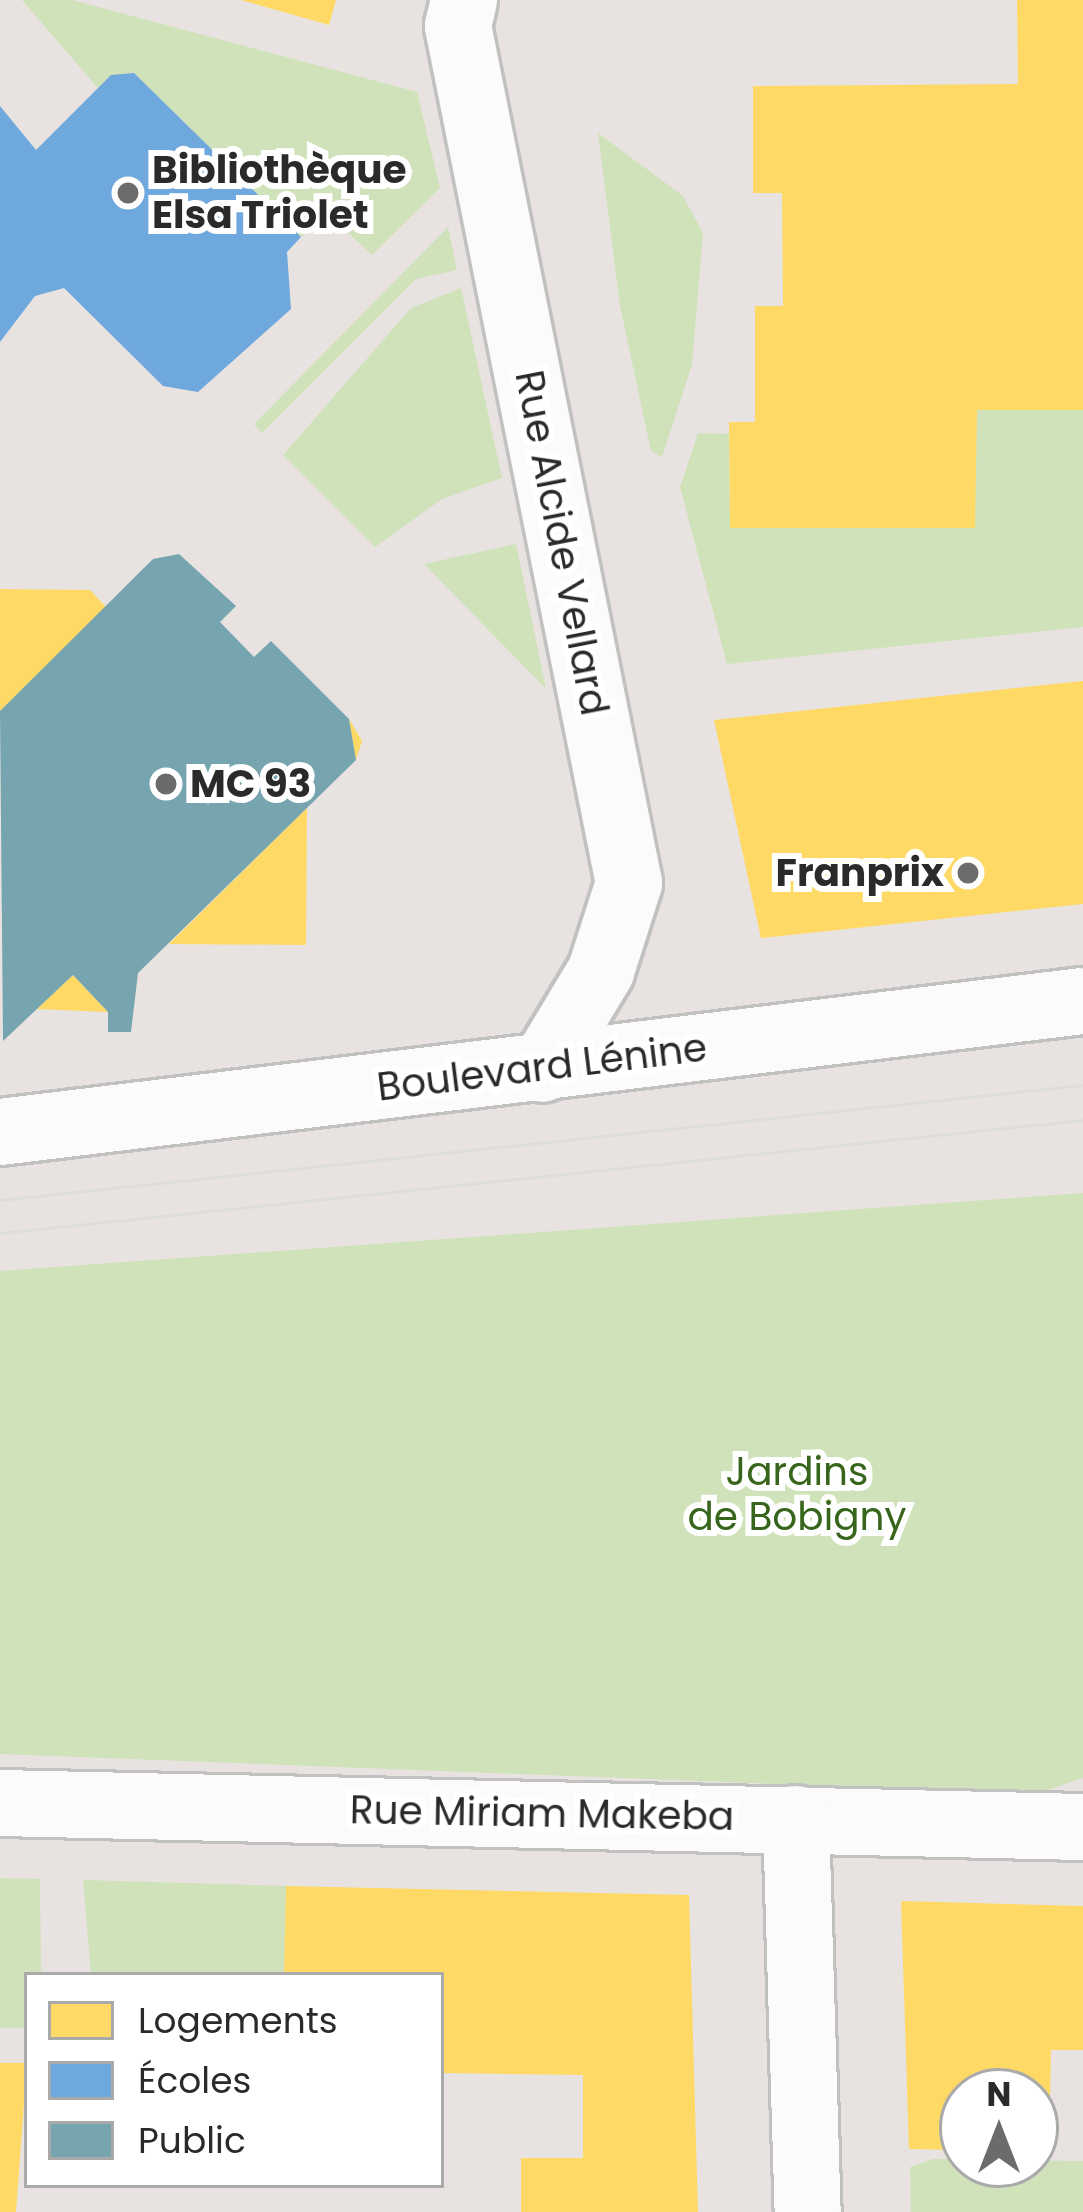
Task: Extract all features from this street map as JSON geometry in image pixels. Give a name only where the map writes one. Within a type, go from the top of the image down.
[{"type":"street","name":"Rue Alcide Vellard","points":[[464,0],[458,26],[629,883],[601,970],[542,1069]]},
{"type":"street","name":"Boulevard Lénine","points":[[0,1132],[1083,1001]]},
{"type":"street","name":"Rue Miriam Makeba","points":[[0,1803],[1083,1827]]},
{"type":"street","points":[[796,1819],[808,2212]]},
{"type":"green space","points":[[22,0],[72,0],[417,92],[440,188],[372,255],[327,213],[301,237],[134,73],[97,87]]},
{"type":"green space","points":[[598,133],[683,196],[703,233],[692,365],[662,457],[651,451],[620,306]]},
{"type":"green space","points":[[448,227],[457,270],[416,279],[262,433],[254,424]]},
{"type":"green space","points":[[461,288],[502,478],[442,499],[375,547],[283,455],[411,308]]},
{"type":"green space","points":[[977,410],[1083,410],[1083,627],[727,664],[680,487],[698,433],[729,434],[730,528],[974,528]]},
{"type":"green space","points":[[516,544],[546,689],[424,564]]},
{"type":"green space","name":"Jardins de Bobigny","points":[[1083,1193],[1083,1778],[1037,1794],[0,1754],[0,1271]]},
{"type":"green space","points":[[0,1878],[40,1879],[41,1972],[24,1972],[24,2028],[0,2028]]},
{"type":"green space","points":[[83,1880],[286,1886],[284,1972],[91,1972]]},
{"type":"green space","points":[[939,2159],[939,2188],[1059,2188],[1059,2161],[1083,2161],[1083,2212],[911,2212],[910,2167]]},
{"type":"building: Logements","points":[[241,0],[336,0],[329,25]]},
{"type":"building: Logements","points":[[1017,0],[1083,0],[1083,410],[977,410],[975,528],[730,528],[729,422],[755,422],[755,306],[783,306],[782,193],[753,193],[753,86],[1018,84]]},
{"type":"building: Logements","points":[[0,589],[90,590],[106,607],[0,711]]},
{"type":"building: Logements","points":[[1083,681],[1083,904],[761,938],[714,720]]},
{"type":"building: Logements","points":[[349,719],[362,741],[356,760]]},
{"type":"building: Logements","points":[[307,808],[306,945],[169,944],[233,881]]},
{"type":"building: Logements","points":[[73,975],[108,1012],[37,1009]]},
{"type":"building: Logements","points":[[286,1886],[689,1895],[698,2212],[521,2212],[521,2158],[583,2158],[583,2075],[444,2073],[444,1972],[284,1972]]},
{"type":"building: Logements","points":[[901,1901],[1083,1906],[1083,2050],[1051,2050],[1051,2068],[939,2068],[939,2150],[909,2149]]},
{"type":"building: Logements","points":[[0,2063],[24,2063],[16,2212],[0,2212]]},
{"type":"building: Écoles","name":"Bibliothèque Elsa Triolet","points":[[134,73],[301,237],[287,252],[291,309],[198,392],[163,386],[64,288],[35,296],[0,342],[0,106],[36,150],[111,75]]},
{"type":"building: Public","name":"MC 93","points":[[179,554],[236,606],[220,622],[254,657],[271,641],[349,719],[356,760],[138,973],[131,1032],[108,1032],[108,1012],[73,975],[3,1041],[0,711],[153,559]]},
{"type":"tram line","points":[[0,1200],[1083,1085]]},
{"type":"tram line","points":[[0,1233],[1083,1120]]},
{"type":"place","name":"Bibliothèque Elsa Triolet","points":[[128,193]]},
{"type":"place","name":"MC 93","points":[[166,784]]},
{"type":"place","name":"Franprix","points":[[968,873]]}]
